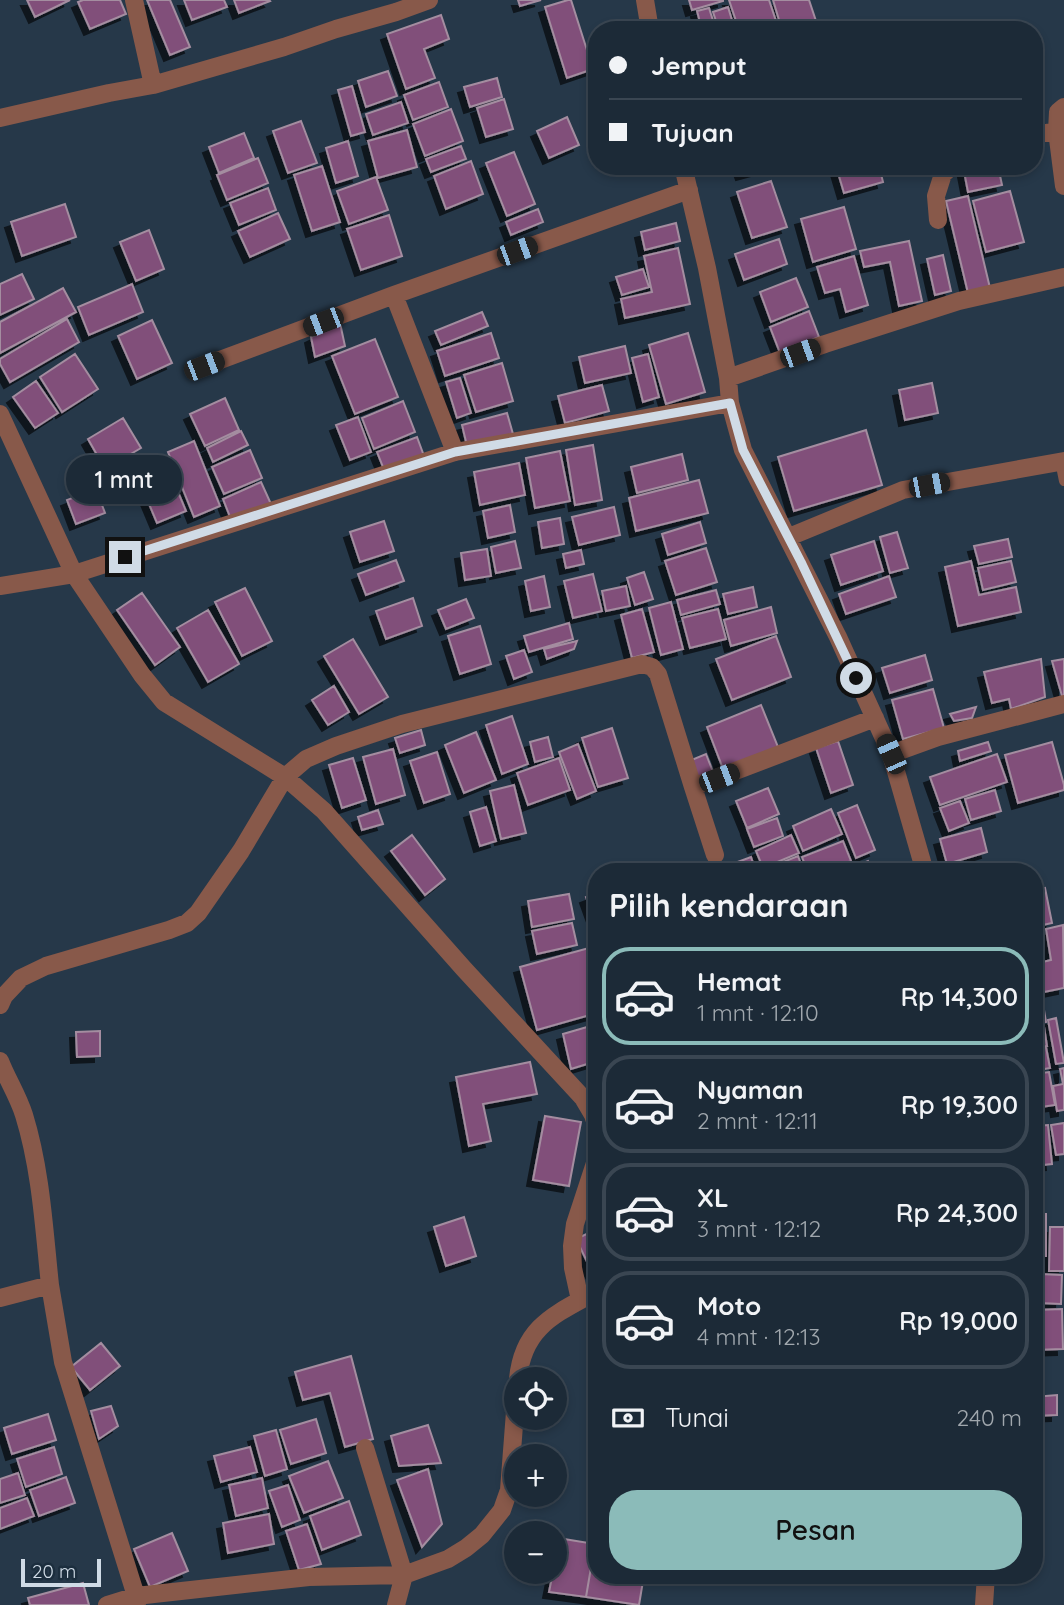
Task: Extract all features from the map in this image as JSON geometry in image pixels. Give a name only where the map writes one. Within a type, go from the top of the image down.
[{"type":"street","points":[[134,0],[153,85]]},
{"type":"street","points":[[0,118],[153,85],[284,47],[429,0]]},
{"type":"street","points":[[645,0],[648,21]]},
{"type":"street","points":[[1064,107],[1058,112],[1057,131],[1064,186]]},
{"type":"street","points":[[1043,133],[1057,131]]},
{"type":"street","points":[[685,175],[707,268],[728,378],[730,403],[743,450],[838,637],[891,754],[922,863]]},
{"type":"street","points":[[938,220],[936,196],[943,175]]},
{"type":"street","points":[[204,366],[689,190]]},
{"type":"street","points":[[728,378],[959,301],[1064,277]]},
{"type":"street","points":[[394,295],[455,452]]},
{"type":"street","points":[[0,586],[75,573],[455,452],[730,403]]},
{"type":"street","points":[[0,414],[75,573],[142,675],[164,702],[285,776],[324,811],[588,1106]]},
{"type":"street","points":[[789,537],[903,490],[1062,461]]},
{"type":"street","points":[[0,1005],[4,996],[21,978],[46,966],[187,923],[198,913],[241,851],[285,776],[306,759],[402,724],[642,664],[652,667],[658,674],[715,855]]},
{"type":"street","points":[[891,754],[938,737],[1064,704]]},
{"type":"street","points":[[693,788],[874,718]]},
{"type":"street","points":[[0,1061],[23,1114],[34,1152],[50,1285],[63,1362],[136,1600]]},
{"type":"street","points":[[580,1300],[573,1268],[572,1246],[588,1186]]},
{"type":"street","points":[[0,1298],[50,1285]]},
{"type":"street","points":[[519,1367],[528,1343],[538,1328],[549,1318],[588,1296]]},
{"type":"street","points":[[107,1605],[309,1577],[404,1575],[448,1559],[482,1535],[502,1510],[509,1490],[514,1430]]},
{"type":"street","points":[[365,1448],[404,1575],[396,1605]]},
{"type":"street","points":[[984,1605],[985,1584]]},
{"type":"lane","points":[[1062,461],[1064,481]]},
{"type":"building","points":[[27,0],[70,0],[35,17]]},
{"type":"building","points":[[120,0],[126,14],[90,29],[78,2]]},
{"type":"building","points":[[147,0],[170,0],[190,47],[170,55]]},
{"type":"building","points":[[184,0],[224,0],[227,7],[192,20]]},
{"type":"building","points":[[234,0],[269,0],[270,1],[239,13]]},
{"type":"building","points":[[518,0],[541,0],[520,6]]},
{"type":"building","points":[[571,0],[588,53],[588,71],[567,78],[545,7]]},
{"type":"building","points":[[689,0],[723,0],[723,1],[692,10]]},
{"type":"building","points":[[729,0],[769,0],[776,21],[736,21]]},
{"type":"building","points":[[773,0],[809,0],[816,21],[779,21]]},
{"type":"building","points":[[728,7],[732,21],[716,21],[713,12]]},
{"type":"building","points":[[709,8],[713,21],[700,21],[697,11]]},
{"type":"building","points":[[441,15],[449,39],[424,49],[435,78],[406,89],[387,34]]},
{"type":"building","points":[[388,71],[397,96],[366,107],[358,81]]},
{"type":"building","points":[[497,78],[502,97],[470,107],[464,87]]},
{"type":"building","points":[[439,82],[448,107],[413,120],[404,95]]},
{"type":"building","points":[[352,86],[365,132],[351,136],[338,90]]},
{"type":"building","points":[[504,99],[513,129],[486,137],[477,108]]},
{"type":"building","points":[[401,102],[408,123],[373,135],[366,114]]},
{"type":"building","points":[[451,109],[463,141],[425,156],[413,124]]},
{"type":"building","points":[[567,117],[579,145],[549,158],[537,131]]},
{"type":"building","points":[[301,121],[317,163],[288,173],[273,131]]},
{"type":"building","points":[[407,130],[417,167],[378,178],[368,141]]},
{"type":"building","points":[[244,133],[254,158],[219,173],[209,147]]},
{"type":"building","points":[[348,141],[358,176],[336,183],[326,148]]},
{"type":"building","points":[[461,146],[466,159],[431,172],[426,159]]},
{"type":"building","points":[[514,152],[535,204],[507,216],[486,163]]},
{"type":"building","points":[[258,158],[268,183],[227,200],[217,175]]},
{"type":"building","points":[[471,161],[483,194],[446,209],[434,176]]},
{"type":"building","points":[[322,166],[340,222],[312,231],[294,175]]},
{"type":"building","points":[[839,175],[881,175],[883,182],[844,193]]},
{"type":"building","points":[[965,175],[1000,175],[1002,185],[968,192]]},
{"type":"building","points":[[376,177],[388,210],[349,224],[337,191]]},
{"type":"building","points":[[771,181],[787,227],[752,238],[737,192]]},
{"type":"building","points":[[268,188],[276,210],[239,225],[230,203]]},
{"type":"building","points":[[1010,191],[1024,242],[986,252],[973,201]]},
{"type":"building","points":[[968,196],[990,288],[968,293],[946,201]]},
{"type":"building","points":[[65,204],[76,237],[22,256],[11,222]]},
{"type":"building","points":[[844,207],[856,249],[813,262],[801,219]]},
{"type":"building","points":[[538,209],[543,222],[511,235],[506,222]]},
{"type":"building","points":[[278,213],[290,239],[250,257],[238,231]]},
{"type":"building","points":[[389,215],[402,256],[361,270],[347,229]]},
{"type":"building","points":[[676,223],[680,241],[645,250],[641,232]]},
{"type":"building","points":[[149,230],[164,269],[136,281],[120,242]]},
{"type":"building","points":[[779,239],[787,264],[744,280],[735,254]]},
{"type":"building","points":[[909,241],[922,301],[899,306],[890,262],[864,267],[860,251]]},
{"type":"building","points":[[678,248],[690,304],[625,318],[621,299],[652,292],[644,256]]},
{"type":"building","points":[[943,255],[951,291],[935,295],[927,259]]},
{"type":"building","points":[[854,256],[868,305],[846,312],[840,289],[825,293],[817,267]]},
{"type":"building","points":[[643,269],[649,287],[622,295],[616,277]]},
{"type":"building","points":[[22,274],[34,299],[0,315],[0,284]]},
{"type":"building","points":[[796,278],[808,307],[771,322],[760,292]]},
{"type":"building","points":[[132,284],[143,312],[89,335],[78,307]]},
{"type":"building","points":[[63,288],[76,312],[0,353],[0,322]]},
{"type":"building","points":[[809,311],[819,337],[780,353],[770,327]]},
{"type":"building","points":[[482,312],[488,326],[441,345],[435,331]]},
{"type":"building","points":[[67,319],[79,342],[10,382],[0,359]]},
{"type":"building","points":[[152,320],[172,363],[137,379],[118,336]]},
{"type":"building","points":[[340,323],[345,346],[315,357],[311,337]]},
{"type":"building","points":[[491,333],[499,358],[445,376],[437,351]]},
{"type":"building","points":[[688,333],[705,392],[666,404],[649,345]]},
{"type":"building","points":[[375,339],[398,397],[355,414],[332,356]]},
{"type":"building","points":[[625,346],[631,373],[585,383],[579,357]]},
{"type":"building","points":[[75,354],[98,389],[62,412],[40,377]]},
{"type":"building","points":[[648,354],[659,397],[643,402],[632,358]]},
{"type":"building","points":[[502,363],[513,401],[476,412],[464,375]]},
{"type":"building","points":[[460,378],[471,413],[457,418],[446,382]]},
{"type":"building","points":[[36,381],[58,413],[35,428],[13,397]]},
{"type":"building","points":[[932,383],[938,413],[905,420],[899,390]]},
{"type":"building","points":[[602,385],[609,411],[565,423],[558,396]]},
{"type":"building","points":[[225,398],[239,430],[205,446],[190,414]]},
{"type":"building","points":[[403,401],[415,432],[374,449],[362,418]]},
{"type":"building","points":[[507,413],[513,434],[467,446],[462,425]]},
{"type":"building","points":[[358,417],[371,452],[350,460],[336,425]]},
{"type":"building","points":[[123,418],[141,448],[105,469],[88,439]]},
{"type":"building","points":[[866,430],[882,485],[794,511],[778,457]]},
{"type":"building","points":[[241,431],[248,445],[213,462],[207,448]]},
{"type":"building","points":[[417,437],[424,456],[385,472],[377,452]]},
{"type":"building","points":[[194,441],[220,506],[194,517],[168,452]]},
{"type":"building","points":[[593,445],[602,500],[575,505],[566,450]]},
{"type":"building","points":[[250,450],[262,478],[224,494],[212,467]]},
{"type":"building","points":[[560,451],[570,501],[535,508],[526,458]]},
{"type":"building","points":[[682,454],[688,480],[637,493],[631,467]]},
{"type":"building","points":[[163,456],[186,511],[157,523],[134,468]]},
{"type":"building","points":[[519,463],[525,495],[480,505],[474,472]]},
{"type":"building","points":[[699,480],[708,513],[636,531],[629,498]]},
{"type":"building","points":[[261,482],[271,504],[232,522],[223,499]]},
{"type":"building","points":[[96,489],[105,513],[76,524],[67,500]]},
{"type":"building","points":[[510,505],[515,532],[488,538],[483,511]]},
{"type":"building","points":[[614,507],[620,535],[579,545],[572,517]]},
{"type":"building","points":[[560,518],[564,544],[542,548],[538,522]]},
{"type":"building","points":[[384,521],[394,551],[360,562],[350,532]]},
{"type":"building","points":[[700,522],[706,543],[668,555],[662,534]]},
{"type":"building","points":[[897,532],[908,568],[890,573],[880,537]]},
{"type":"building","points":[[1008,539],[1012,557],[979,564],[974,546]]},
{"type":"building","points":[[515,541],[521,568],[496,573],[491,547]]},
{"type":"building","points":[[874,541],[883,571],[841,585],[831,555]]},
{"type":"building","points":[[706,548],[717,582],[676,595],[665,561]]},
{"type":"building","points":[[487,549],[491,576],[465,580],[461,553]]},
{"type":"building","points":[[581,550],[584,564],[566,568],[563,554]]},
{"type":"building","points":[[396,560],[404,581],[366,595],[358,574]]},
{"type":"building","points":[[971,561],[979,595],[1016,587],[1021,612],[958,626],[945,567]]},
{"type":"building","points":[[1011,561],[1016,582],[983,590],[978,568]]},
{"type":"building","points":[[644,572],[653,599],[635,605],[627,578]]},
{"type":"building","points":[[593,574],[602,611],[573,618],[564,581]]},
{"type":"building","points":[[544,576],[550,607],[531,611],[525,581]]},
{"type":"building","points":[[889,576],[896,597],[846,614],[839,594]]},
{"type":"building","points":[[626,586],[630,606],[606,611],[602,591]]},
{"type":"building","points":[[753,587],[757,607],[728,614],[723,594]]},
{"type":"building","points":[[245,588],[272,641],[242,656],[215,602]]},
{"type":"building","points":[[716,590],[720,604],[681,615],[677,600]]},
{"type":"building","points":[[142,593],[180,647],[155,665],[117,610]]},
{"type":"building","points":[[413,598],[422,626],[386,639],[376,611]]},
{"type":"building","points":[[466,599],[474,618],[446,629],[438,610]]},
{"type":"building","points":[[671,602],[683,649],[661,655],[649,608]]},
{"type":"building","points":[[771,607],[777,633],[731,646],[724,620]]},
{"type":"building","points":[[642,609],[654,652],[632,658],[621,615]]},
{"type":"building","points":[[718,609],[726,639],[690,648],[682,618]]},
{"type":"building","points":[[208,610],[239,664],[208,682],[177,628]]},
{"type":"building","points":[[569,623],[573,639],[529,652],[524,636]]},
{"type":"building","points":[[480,626],[491,664],[460,674],[448,636]]},
{"type":"building","points":[[776,636],[791,677],[732,700],[716,659]]},
{"type":"building","points":[[353,639],[388,697],[359,714],[324,656]]},
{"type":"building","points":[[577,641],[574,649],[547,659],[544,649]]},
{"type":"building","points":[[524,650],[532,672],[514,679],[506,656]]},
{"type":"building","points":[[925,655],[932,680],[890,693],[882,668]]},
{"type":"building","points":[[1041,659],[1045,697],[1011,709],[1009,699],[992,703],[984,672]]},
{"type":"building","points":[[1064,659],[1064,696],[1062,696],[1052,661]]},
{"type":"building","points":[[334,686],[349,712],[328,725],[312,700]]},
{"type":"building","points":[[933,689],[944,728],[903,739],[892,700]]},
{"type":"building","points":[[761,705],[780,752],[725,774],[707,727]]},
{"type":"building","points":[[976,707],[972,718],[954,721],[950,714]]},
{"type":"building","points":[[512,716],[528,764],[502,774],[486,725]]},
{"type":"building","points":[[612,728],[628,778],[598,787],[582,738]]},
{"type":"building","points":[[421,730],[425,745],[400,753],[395,738]]},
{"type":"building","points":[[476,732],[496,780],[464,793],[445,745]]},
{"type":"building","points":[[548,737],[553,757],[535,762],[530,742]]},
{"type":"building","points":[[838,741],[853,785],[831,793],[816,748]]},
{"type":"building","points":[[988,742],[991,751],[960,761],[958,751]]},
{"type":"building","points":[[1052,742],[1064,790],[1018,803],[1005,755]]},
{"type":"building","points":[[578,744],[596,791],[577,799],[559,752]]},
{"type":"building","points":[[393,749],[405,795],[376,804],[363,757]]},
{"type":"building","points":[[437,752],[450,794],[424,803],[410,761]]},
{"type":"building","points":[[706,754],[715,777],[697,783],[689,761]]},
{"type":"building","points":[[997,754],[1007,782],[940,805],[930,777]]},
{"type":"building","points":[[353,758],[366,800],[342,808],[329,765]]},
{"type":"building","points":[[559,758],[570,790],[528,805],[517,773]]},
{"type":"building","points":[[514,785],[526,833],[501,839],[490,791]]},
{"type":"building","points":[[768,788],[779,814],[747,828],[736,801]]},
{"type":"building","points":[[995,790],[1001,811],[971,820],[965,799]]},
{"type":"building","points":[[960,801],[969,823],[949,831],[940,808]]},
{"type":"building","points":[[857,805],[875,850],[856,858],[838,813]]},
{"type":"building","points":[[486,807],[496,841],[480,846],[470,812]]},
{"type":"building","points":[[831,809],[842,834],[803,851],[793,826]]},
{"type":"building","points":[[378,810],[383,824],[362,830],[358,817]]},
{"type":"building","points":[[777,818],[783,836],[754,847],[747,829]]},
{"type":"building","points":[[981,828],[987,852],[947,863],[940,839]]},
{"type":"building","points":[[412,835],[445,879],[425,895],[391,851]]},
{"type":"building","points":[[791,835],[799,853],[775,863],[761,863],[756,851]]},
{"type":"building","points":[[843,841],[851,861],[804,863],[802,857]]},
{"type":"building","points":[[798,856],[801,863],[780,863]]},
{"type":"building","points":[[751,857],[753,863],[735,863]]},
{"type":"building","points":[[1043,888],[1052,923],[1043,925]]},
{"type":"building","points":[[569,894],[574,919],[532,927],[528,901]]},
{"type":"building","points":[[572,923],[577,945],[537,954],[532,931]]},
{"type":"building","points":[[1063,925],[1064,988],[1043,992],[1043,962],[1051,960],[1046,929]]},
{"type":"building","points":[[588,948],[588,1016],[537,1030],[520,967]]},
{"type":"building","points":[[1056,1018],[1064,1063],[1056,1064],[1048,1020]]},
{"type":"building","points":[[587,1027],[588,1064],[571,1069],[563,1034]]},
{"type":"building","points":[[1044,1027],[1047,1046],[1043,1046]]},
{"type":"building","points":[[100,1031],[100,1056],[77,1057],[76,1032]]},
{"type":"building","points":[[1046,1047],[1050,1068],[1043,1069],[1043,1048]]},
{"type":"building","points":[[530,1062],[537,1094],[483,1104],[491,1141],[469,1146],[456,1077]]},
{"type":"building","points":[[1064,1068],[1064,1110],[1057,1111],[1053,1086],[1063,1084],[1060,1069]]},
{"type":"building","points":[[1049,1072],[1055,1105],[1043,1107],[1043,1073]]},
{"type":"building","points":[[545,1116],[581,1122],[569,1186],[533,1180]]},
{"type":"building","points":[[1064,1123],[1064,1154],[1056,1155],[1051,1125]]},
{"type":"building","points":[[1043,1125],[1048,1125],[1052,1164],[1043,1165]]},
{"type":"building","points":[[1043,1214],[1046,1214],[1046,1256],[1043,1256]]},
{"type":"building","points":[[464,1217],[476,1256],[446,1266],[434,1227]]},
{"type":"building","points":[[1050,1227],[1064,1227],[1064,1271],[1049,1271]]},
{"type":"building","points":[[588,1233],[588,1264],[576,1239]]},
{"type":"building","points":[[1043,1274],[1062,1275],[1061,1304],[1043,1303]]},
{"type":"building","points":[[1062,1309],[1063,1349],[1043,1350],[1043,1310]]},
{"type":"building","points":[[101,1343],[120,1366],[90,1390],[71,1367]]},
{"type":"building","points":[[351,1356],[373,1439],[345,1447],[330,1393],[303,1400],[295,1372]]},
{"type":"building","points":[[1057,1395],[1057,1415],[1043,1416],[1043,1396]]},
{"type":"building","points":[[111,1406],[118,1426],[99,1439],[91,1411]]},
{"type":"building","points":[[48,1414],[56,1440],[12,1454],[4,1428]]},
{"type":"building","points":[[316,1419],[326,1453],[291,1464],[280,1430]]},
{"type":"building","points":[[428,1425],[441,1463],[399,1466],[391,1436]]},
{"type":"building","points":[[276,1430],[287,1469],[265,1476],[254,1436]]},
{"type":"building","points":[[54,1447],[62,1474],[26,1487],[17,1459]]},
{"type":"building","points":[[250,1447],[257,1472],[221,1482],[214,1456]]},
{"type":"building","points":[[328,1461],[343,1498],[304,1513],[289,1476]]},
{"type":"building","points":[[428,1469],[442,1524],[422,1547],[397,1480]]},
{"type":"building","points":[[18,1473],[25,1495],[0,1503],[0,1479]]},
{"type":"building","points":[[66,1477],[75,1503],[39,1516],[30,1490]]},
{"type":"building","points":[[262,1478],[268,1508],[236,1516],[229,1485]]},
{"type":"building","points":[[288,1485],[300,1520],[282,1527],[269,1491]]},
{"type":"building","points":[[27,1498],[34,1516],[0,1529],[0,1508]]},
{"type":"building","points":[[349,1501],[361,1535],[322,1550],[310,1516]]},
{"type":"building","points":[[269,1514],[274,1544],[228,1553],[223,1523]]},
{"type":"building","points":[[307,1524],[321,1564],[299,1570],[286,1531]]},
{"type":"building","points":[[172,1533],[188,1571],[150,1587],[134,1549]]},
{"type":"building","points":[[567,1539],[588,1543],[586,1597],[549,1592],[551,1584],[567,1584]]},
{"type":"building","points":[[83,1583],[89,1605],[30,1605],[28,1598]]},
{"type":"building","points":[[588,1584],[642,1584],[639,1605],[586,1597]]},
{"type":"route","points":[[125,557],[455,452],[730,403],[743,450],[801,562],[856,678]]}]
